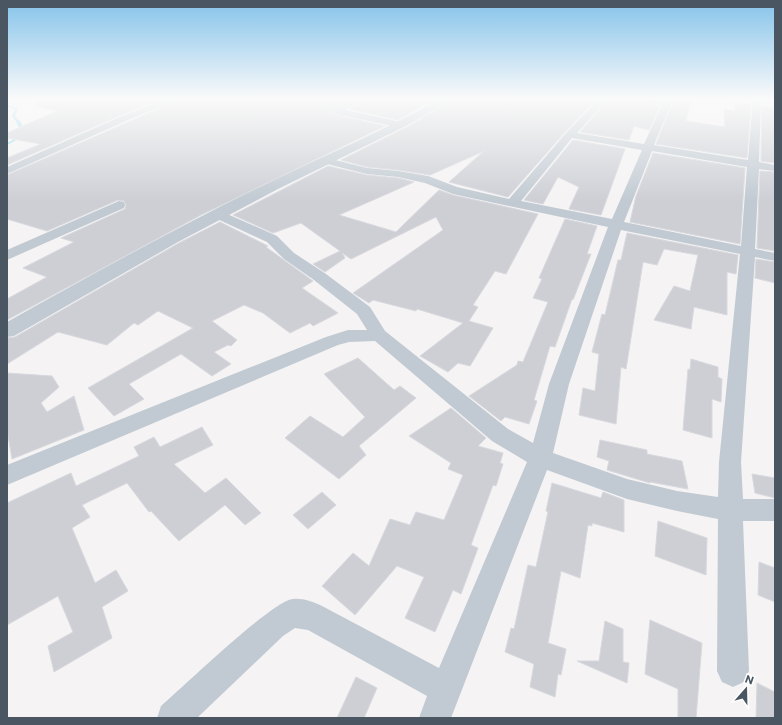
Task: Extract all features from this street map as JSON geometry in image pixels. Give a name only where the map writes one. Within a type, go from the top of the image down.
[{"type":"street","points":[[7,171],[92,133]]},
{"type":"street","points":[[7,330],[86,284],[218,214],[385,133]]},
{"type":"street","points":[[512,203],[573,133]]},
{"type":"street","points":[[435,718],[540,458],[559,384],[616,225],[654,133]]},
{"type":"street","points":[[733,671],[730,462],[748,251],[755,133]]},
{"type":"street","points":[[570,136],[775,168]]},
{"type":"street","points":[[327,161],[367,172],[398,174],[428,180],[453,190],[775,257]]},
{"type":"street","points":[[7,256],[119,205]]},
{"type":"street","points":[[218,214],[272,239],[289,256],[364,311],[380,335],[500,435],[540,458],[626,489],[677,501],[731,510],[775,510]]},
{"type":"street","points":[[7,475],[332,341],[348,336],[380,335]]},
{"type":"street","points":[[173,718],[273,626],[292,613],[312,616],[446,689]]},
{"type":"building","points":[[7,133],[80,133],[7,165],[7,158],[41,144],[7,138]]},
{"type":"building","points":[[104,133],[371,133],[201,215],[7,320],[7,299],[47,277],[23,268],[74,242],[61,238],[125,209],[126,205],[124,201],[118,200],[47,231],[7,219],[7,175]]},
{"type":"building","points":[[395,133],[564,133],[508,197],[449,182],[484,151],[430,175],[367,167],[341,160]]},
{"type":"building","points":[[585,133],[632,133],[629,140]]},
{"type":"building","points":[[660,133],[749,133],[747,158],[656,144]]},
{"type":"building","points":[[762,133],[775,133],[775,163],[761,161]]},
{"type":"building","points":[[573,140],[625,149],[601,215],[569,209],[579,187],[558,177],[543,204],[524,200]]},
{"type":"building","points":[[653,153],[745,168],[740,244],[630,222],[636,196]]},
{"type":"building","points":[[328,166],[367,175],[398,178],[414,182],[339,215],[396,232],[439,190],[453,195],[538,214],[506,274],[495,271],[473,305],[478,307],[469,321],[493,328],[470,366],[458,363],[448,372],[420,356],[463,323],[417,309],[416,311],[373,300],[369,303],[353,293],[443,230],[436,217],[351,259],[342,253],[345,258],[325,272],[313,264],[340,251],[301,223],[273,233],[233,215]]},
{"type":"building","points":[[760,171],[775,172],[775,251],[757,248]]},
{"type":"building","points":[[565,219],[597,226],[587,254],[591,254],[573,300],[572,299],[555,347],[550,346],[534,400],[537,401],[529,424],[505,417],[501,421],[469,396],[517,365],[518,361],[523,362],[548,302],[533,298],[542,279],[539,278]]},
{"type":"building","points":[[220,222],[268,246],[266,247],[313,281],[302,288],[338,313],[313,326],[310,323],[290,333],[263,313],[244,305],[212,321],[237,340],[231,346],[228,345],[214,352],[231,364],[212,376],[181,354],[129,384],[144,399],[114,416],[88,388],[193,328],[158,311],[138,325],[134,323],[107,345],[58,332],[7,364],[7,338],[15,337],[179,243]]},
{"type":"building","points":[[627,233],[738,255],[736,274],[727,272],[727,315],[694,307],[691,329],[654,320],[674,286],[690,291],[698,255],[664,249],[657,265],[643,262],[626,369],[621,367],[616,424],[579,415],[583,388],[595,391],[599,354],[592,352],[602,314],[605,315],[618,260],[621,260]]},
{"type":"building","points":[[756,259],[775,262],[775,283],[755,278]]},
{"type":"building","points":[[358,358],[394,390],[400,386],[416,398],[359,446],[366,455],[339,479],[285,438],[310,416],[343,437],[365,417],[324,374]]},
{"type":"building","points":[[691,359],[718,367],[718,377],[722,379],[721,402],[712,399],[712,438],[683,430],[688,369],[690,370]]},
{"type":"building","points":[[7,373],[52,376],[59,387],[41,403],[47,412],[74,396],[84,430],[12,459],[7,430]]},
{"type":"building","points":[[451,408],[486,438],[478,446],[503,453],[500,463],[503,464],[496,486],[493,485],[471,545],[478,548],[461,594],[453,590],[435,632],[405,618],[424,577],[397,566],[355,615],[322,586],[353,553],[369,566],[390,519],[410,525],[416,512],[444,520],[463,475],[448,469],[451,463],[409,436]]},
{"type":"building","points":[[202,427],[213,445],[174,464],[205,493],[226,478],[261,513],[245,525],[225,505],[179,541],[151,511],[149,512],[127,483],[82,505],[90,517],[72,528],[95,583],[116,570],[128,591],[102,607],[112,638],[54,672],[48,646],[73,632],[58,596],[7,625],[7,503],[71,473],[76,486],[139,456],[134,447],[154,437],[160,447]]},
{"type":"building","points":[[600,440],[647,450],[647,454],[682,461],[688,489],[650,483],[607,470],[609,461],[597,457]]},
{"type":"building","points":[[752,474],[775,478],[775,498],[755,493]]},
{"type":"building","points":[[552,483],[601,498],[603,492],[624,500],[624,532],[592,523],[592,526],[588,525],[580,578],[561,571],[548,643],[566,649],[561,675],[558,674],[555,697],[530,687],[534,664],[505,652],[511,628],[514,629],[528,565],[536,567],[548,512],[546,511]]},
{"type":"building","points":[[322,492],[336,505],[308,529],[293,515]]},
{"type":"building","points":[[658,521],[707,538],[706,575],[655,556]]},
{"type":"building","points":[[759,562],[775,568],[775,602],[758,595]]},
{"type":"building","points":[[650,620],[702,643],[696,718],[678,718],[678,689],[645,674]]},
{"type":"building","points":[[605,621],[623,629],[623,662],[629,663],[627,683],[577,661],[599,661]]},
{"type":"building","points":[[356,677],[377,688],[364,718],[337,718]]},
{"type":"building","points":[[757,683],[775,692],[775,718],[756,718]]},
{"type":"waterway","points":[[7,144],[18,138],[20,133]]}]
